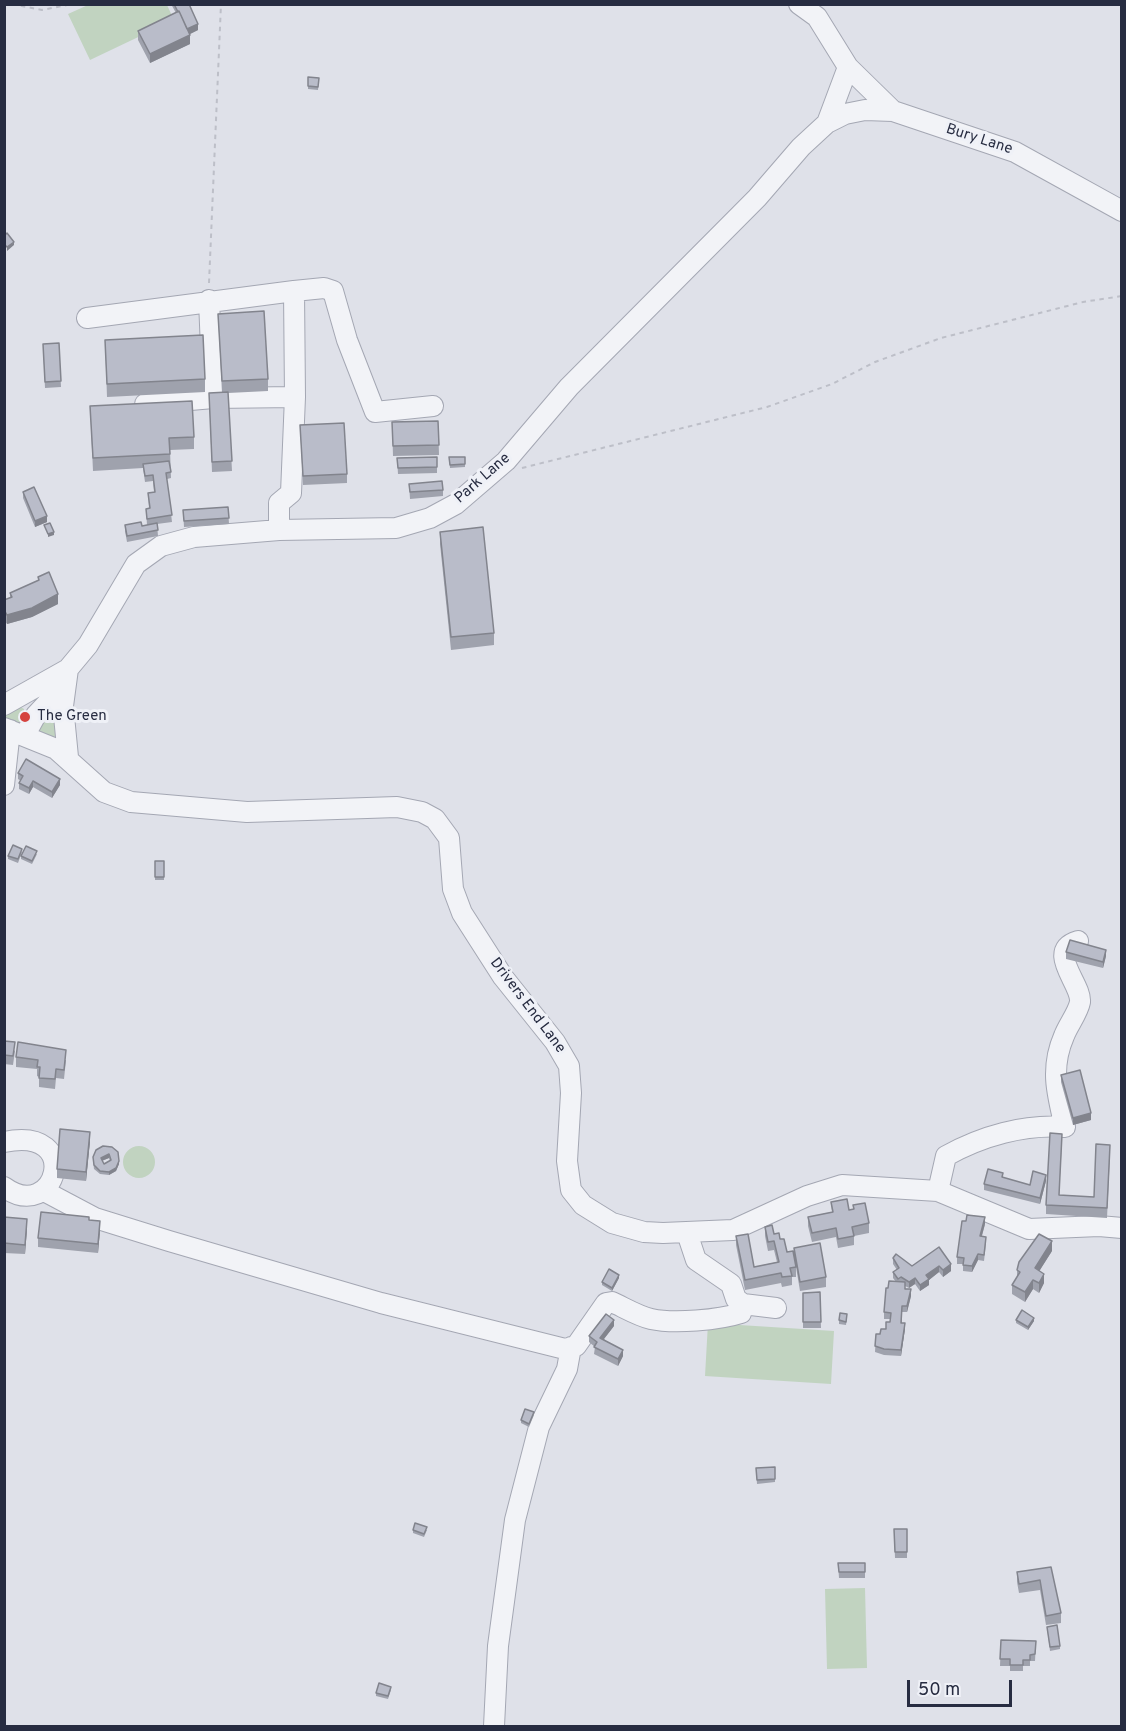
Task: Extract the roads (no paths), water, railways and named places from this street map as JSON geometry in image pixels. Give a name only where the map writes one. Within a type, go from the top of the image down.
[{"type":"street","points":[[799,4],[816,17],[848,67],[893,111]]},
{"type":"street","points":[[827,123],[848,67]]},
{"type":"street","name":"Bury Lane","points":[[827,123],[856,111],[893,111],[1016,152],[1122,211]]},
{"type":"street","name":"Park Lane","points":[[4,705],[66,677],[88,645],[135,564],[161,546],[194,537],[279,531],[378,530],[415,523],[456,504],[506,462],[569,387],[827,123]]},
{"type":"street","points":[[87,318],[209,300],[324,288],[333,291],[347,340],[375,412],[433,406]]},
{"type":"street","points":[[279,531],[279,502],[291,493],[295,398],[294,291]]},
{"type":"street","points":[[209,300],[213,398]]},
{"type":"street","points":[[126,405],[213,398],[295,398]]},
{"type":"street","points":[[4,784],[13,731],[36,715],[66,677]]},
{"type":"street","points":[[66,677],[63,723],[68,757]]},
{"type":"street","points":[[22,695],[36,715]]},
{"type":"street","name":"Drivers End Lane","points":[[13,731],[56,749],[68,757],[104,792],[131,802],[247,813],[397,807],[422,812],[435,819],[449,838],[453,889],[462,913],[503,977],[555,1042],[569,1066],[571,1093],[567,1161],[571,1190],[576,1198],[601,1218],[627,1228],[687,1233],[733,1230],[807,1196],[842,1185],[938,1191],[1015,1225],[1029,1228],[1122,1228]]},
{"type":"street","points":[[938,1191],[946,1156],[1025,1126],[1065,1127],[1054,1075],[1063,1037],[1080,1001],[1079,992],[1064,962],[1069,946],[1078,941]]},
{"type":"street","points":[[5,1142],[20,1138],[37,1140],[49,1149],[55,1160],[55,1171],[44,1191]]},
{"type":"street","points":[[4,1187],[22,1196],[44,1191],[95,1218],[169,1241],[381,1303],[565,1349],[576,1346],[584,1338],[606,1303],[612,1302],[651,1319],[664,1320],[728,1317],[741,1312],[743,1304]]},
{"type":"street","points":[[687,1233],[696,1260],[730,1284],[736,1299],[743,1304],[776,1308]]},
{"type":"street","points":[[494,1726],[498,1646],[515,1520],[539,1427],[567,1369],[570,1347]]},
{"type":"place","name":"The Green","points":[[25,717]]}]
